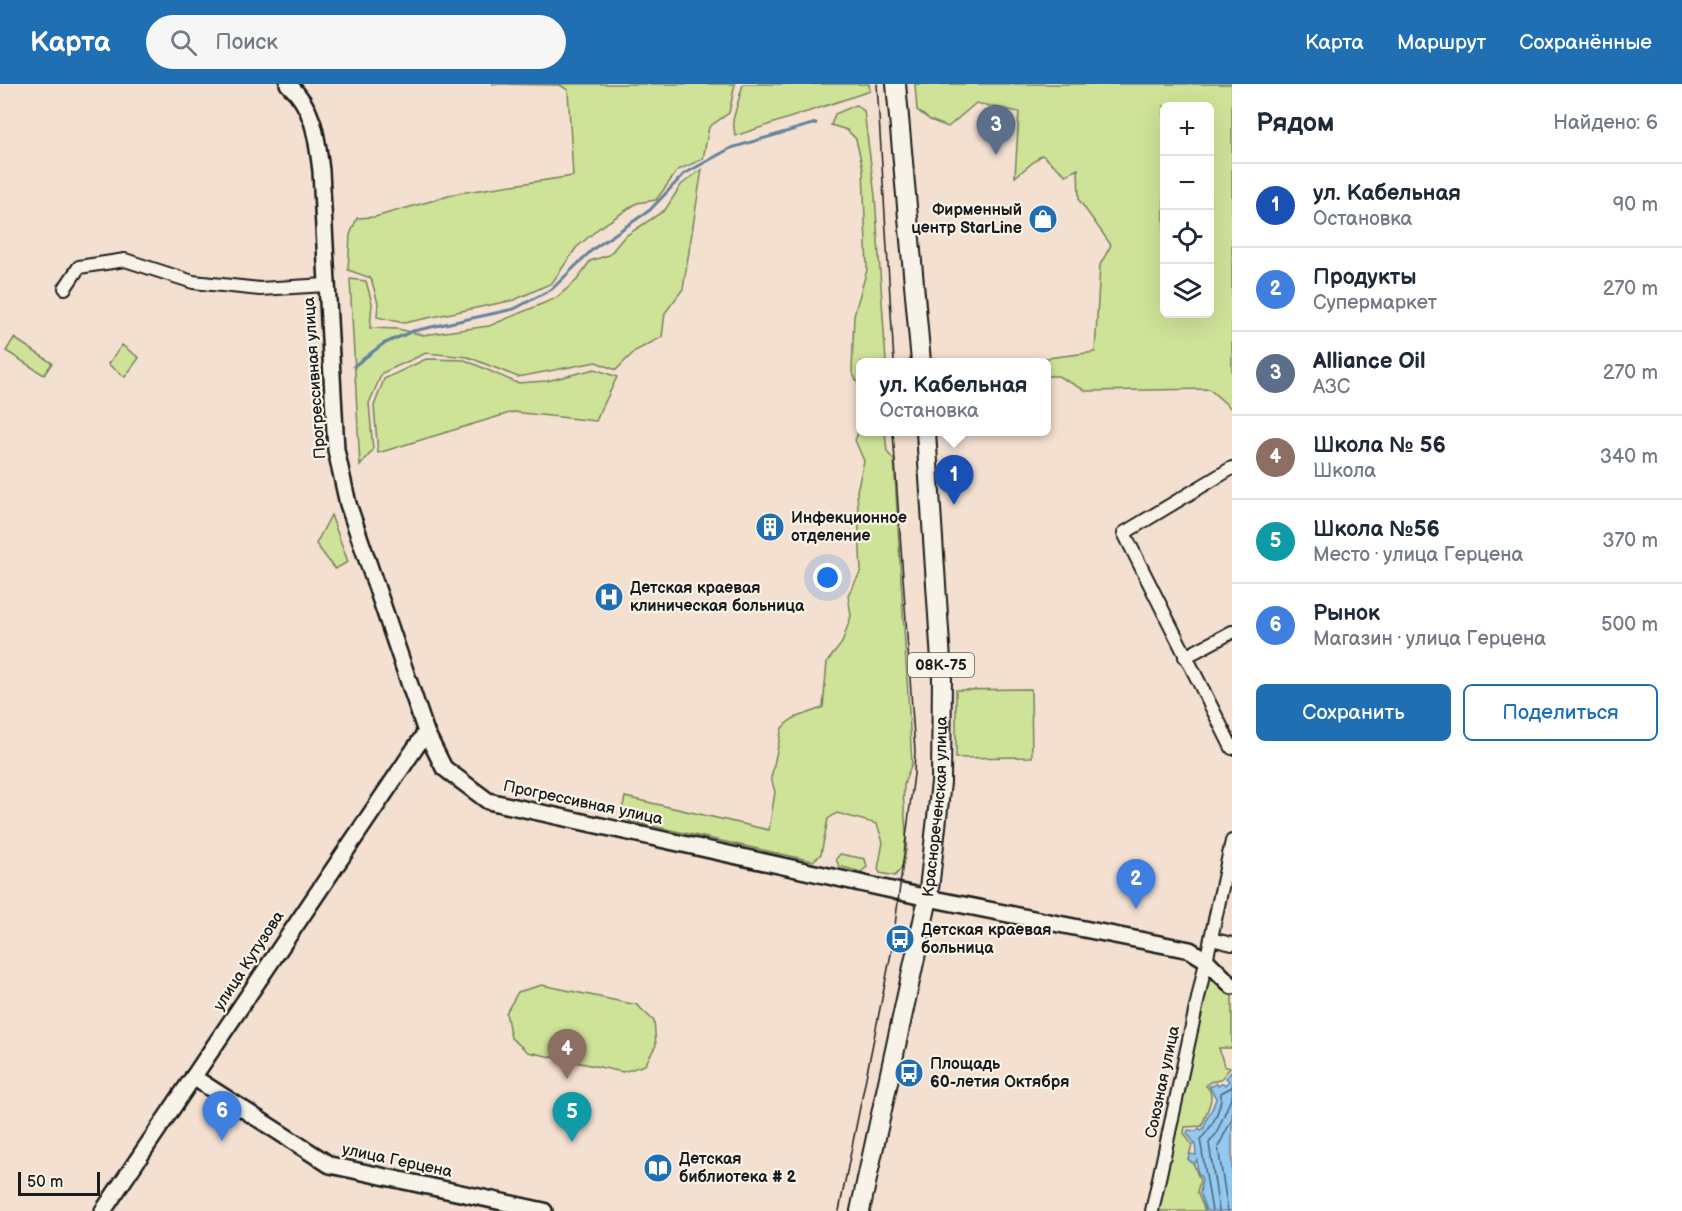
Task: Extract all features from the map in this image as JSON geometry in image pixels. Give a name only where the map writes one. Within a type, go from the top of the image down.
[{"type":"main road","points":[[896,84],[921,358]]},
{"type":"main road","name":"Краснореченская улица","points":[[860,1211],[928,898],[941,782],[942,676],[926,436]]},
{"type":"street","name":"Прогрессивная улица","points":[[288,84],[300,95],[316,133],[321,171],[333,409],[342,481],[426,732],[444,768],[488,801],[928,898],[1190,950],[1206,960],[1232,986]]},
{"type":"street","points":[[65,288],[79,267],[125,260],[193,282],[260,289],[327,285]]},
{"type":"street","points":[[1232,468],[1124,533],[1232,748]]},
{"type":"street","points":[[1185,657],[1232,632]]},
{"type":"street","name":"улица Кутузова","points":[[103,1211],[426,732]]},
{"type":"street","name":"Союзная улица","points":[[1152,1211],[1232,847]]},
{"type":"street","points":[[1211,939],[1232,944]]},
{"type":"street","name":"улица Герцена","points":[[193,1077],[330,1165],[544,1211]]},
{"type":"green space","points":[[492,84],[735,84],[729,113],[709,127],[703,159],[678,170],[656,200],[637,203],[599,228],[576,248],[552,283],[514,300],[404,323],[377,317],[378,303],[371,278],[348,270],[350,235],[357,218],[375,217],[459,193],[573,176],[568,90],[560,85]]},
{"type":"green space","points":[[743,84],[869,84],[870,91],[735,136],[733,120]]},
{"type":"green space","points":[[915,84],[1232,84],[1232,409],[1209,389],[1086,391],[1058,376],[1051,376],[1051,358],[1048,358],[1095,352],[1100,265],[1111,245],[1079,200],[1078,169],[1066,175],[1042,155],[1015,177],[1019,112],[976,103],[948,127],[930,120],[917,110]]},
{"type":"green space","points":[[856,105],[864,111],[875,196],[886,358],[856,358],[856,380],[852,372],[854,315],[867,270],[863,169],[856,139],[847,130],[831,125],[835,114]]},
{"type":"green space","points":[[702,169],[683,289],[665,313],[662,337],[635,351],[616,370],[596,362],[518,377],[468,357],[426,353],[382,373],[369,403],[373,450],[360,466],[350,279],[366,281],[372,303],[370,328],[398,329],[423,335],[489,326],[556,298],[577,280],[590,261],[609,255],[624,237],[665,210],[681,185]]},
{"type":"green space","points":[[14,338],[52,363],[44,375],[6,351]]},
{"type":"green space","points":[[122,345],[139,358],[125,377],[108,364]]},
{"type":"green space","points":[[426,359],[465,360],[517,383],[547,381],[595,369],[617,377],[596,421],[513,412],[378,453],[374,406],[384,379]]},
{"type":"green space","points":[[857,436],[885,436],[887,452],[894,460],[912,763],[904,786],[906,845],[902,867],[895,876],[880,873],[878,869],[883,842],[877,824],[837,813],[828,819],[821,854],[813,861],[629,821],[622,810],[625,797],[769,830],[775,792],[771,778],[782,728],[796,717],[823,707],[827,662],[842,643],[851,616],[848,595],[861,571],[857,491],[864,461],[855,440]]},
{"type":"green space","points":[[331,515],[348,562],[335,569],[316,544]]},
{"type":"green space","points":[[1031,689],[1032,757],[956,758],[956,690]]},
{"type":"green space","points":[[840,854],[865,859],[867,867],[861,872],[839,866],[836,859]]},
{"type":"green space","points":[[1209,978],[1232,996],[1232,1048],[1219,1048],[1224,1066],[1230,1068],[1220,1080],[1210,1082],[1206,1086],[1211,1100],[1202,1126],[1185,1127],[1184,1133],[1192,1145],[1188,1159],[1194,1165],[1200,1181],[1197,1192],[1205,1211],[1156,1211]]},
{"type":"green space","points":[[542,985],[637,1005],[654,1021],[656,1045],[645,1065],[623,1072],[528,1052],[511,1038],[506,1013],[518,992]]},
{"type":"water","points":[[1232,1071],[1232,1211],[1206,1211],[1200,1193],[1202,1179],[1197,1171],[1197,1160],[1194,1164],[1188,1159],[1190,1154],[1196,1155],[1195,1144],[1187,1133],[1188,1130],[1196,1131],[1204,1128],[1216,1098],[1209,1086],[1216,1083],[1218,1086],[1223,1083],[1225,1085],[1229,1081],[1226,1078]]},
{"type":"waterway","points":[[354,366],[383,344],[413,331],[514,309],[552,289],[593,249],[650,210],[684,174],[731,148],[816,123]]},
{"type":"tram line","points":[[877,84],[894,358]]},
{"type":"tram line","points":[[839,1211],[892,949],[914,774],[915,751],[893,436]]},
{"type":"place","name":"Alliance Oil","points":[[996,155]]},
{"type":"place","name":"Фирменный центр StarLine","points":[[1043,219]]},
{"type":"place","name":"ул. Кабельная","points":[[954,505]]},
{"type":"place","name":"Инфекционное отделение","points":[[770,527]]},
{"type":"place","name":"Детская краевая клиническая больница","points":[[609,597]]},
{"type":"place","name":"Продукты","points":[[1136,909]]},
{"type":"place","name":"Детская краевая больница","points":[[900,939]]},
{"type":"place","name":"Площадь 60-летия Октября","points":[[909,1073]]},
{"type":"place","name":"Школа № 56","points":[[567,1079]]},
{"type":"place","name":"Рынок","points":[[222,1141]]},
{"type":"place","name":"Школа №56","points":[[572,1142]]},
{"type":"place","name":"Детская библиотека # 2","points":[[658,1168]]}]
